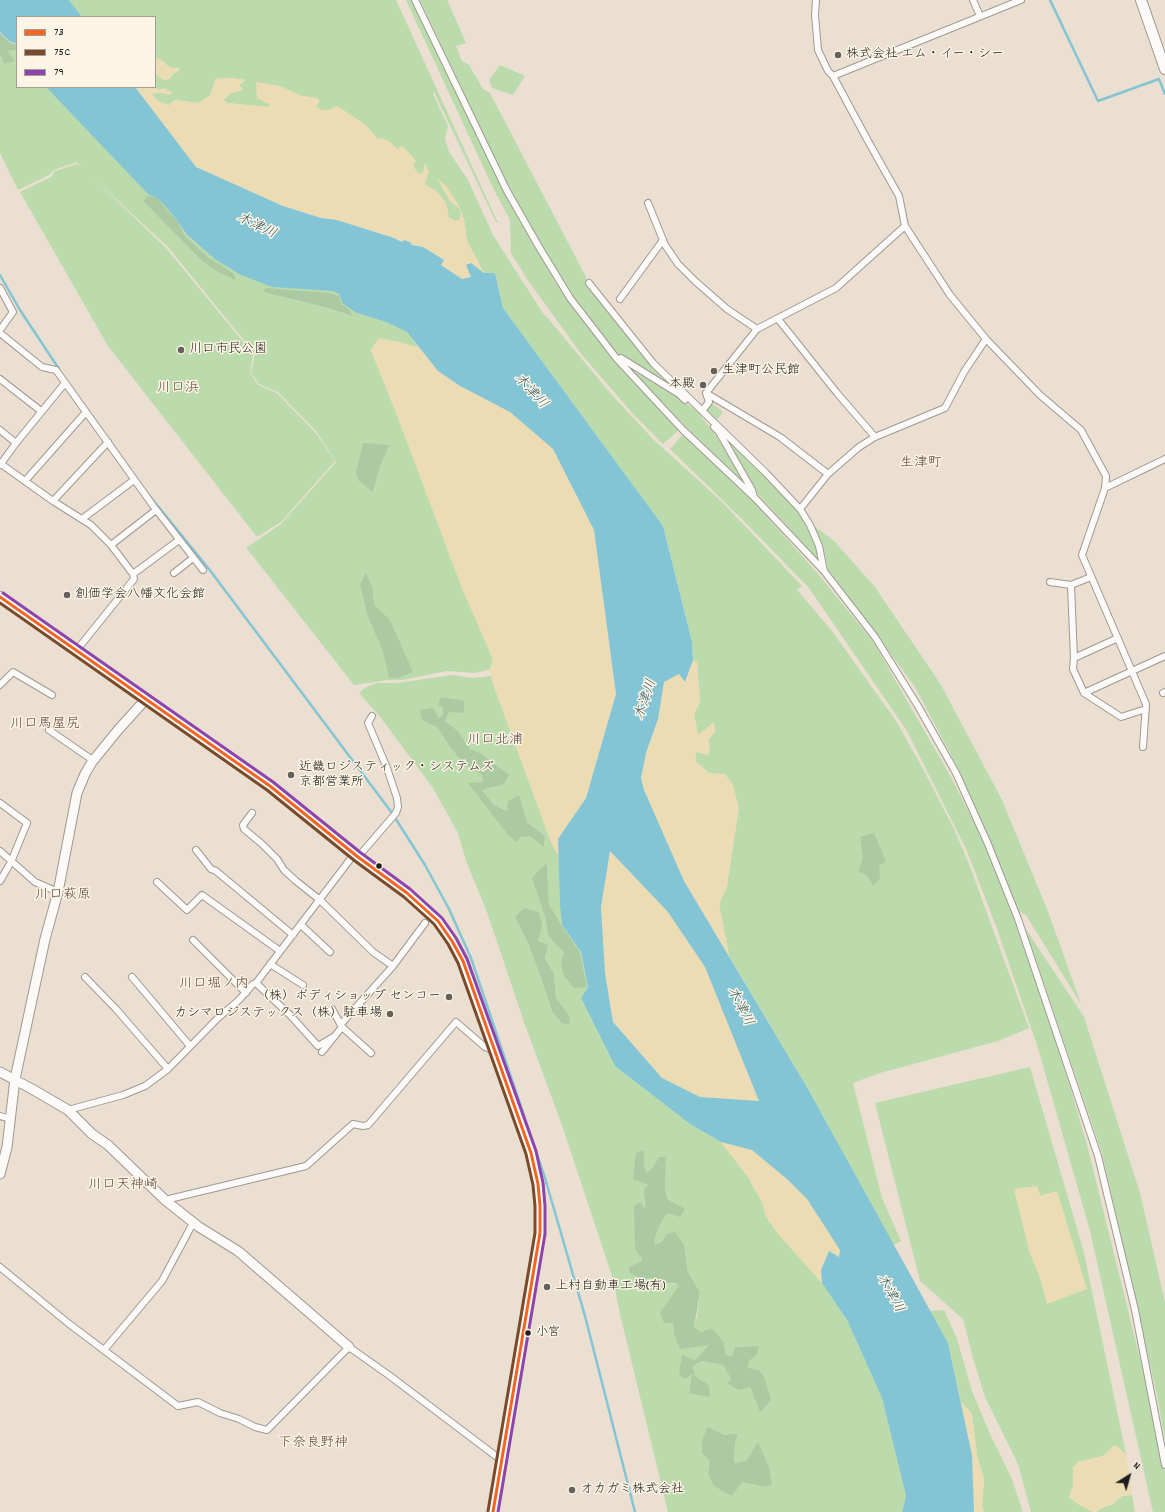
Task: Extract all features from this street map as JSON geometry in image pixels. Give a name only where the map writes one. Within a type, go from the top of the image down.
[{"type":"main road","points":[[1141,0],[1165,69]]},
{"type":"main road","points":[[0,597],[270,786],[407,893],[438,921],[452,941],[463,961],[531,1153],[538,1184],[540,1233],[492,1512]]},
{"type":"street","points":[[415,0],[508,191],[539,248],[570,298],[617,359],[682,430],[754,497],[824,571],[875,637],[918,706],[956,773],[988,844],[1018,919],[1098,1156],[1135,1310],[1165,1465]]},
{"type":"street","points":[[816,0],[815,15],[817,46],[828,71],[833,76],[899,196],[905,226],[950,295],[986,339],[1040,395],[1082,430],[1106,476],[1105,488],[1082,555],[1146,704],[1143,747]]},
{"type":"street","points":[[973,0],[980,16]]},
{"type":"street","points":[[833,76],[1020,0]]},
{"type":"street","points":[[648,203],[663,240],[678,264],[727,309],[757,329]]},
{"type":"street","points":[[706,393],[757,329],[836,288],[905,226]]},
{"type":"street","points":[[620,299],[663,240]]},
{"type":"street","points":[[589,283],[654,363],[766,473],[800,509],[810,525],[819,546],[824,571]]},
{"type":"street","points":[[0,288],[13,312],[0,331],[42,367],[56,370],[156,510],[203,570]]},
{"type":"street","points":[[778,319],[837,393],[875,437]]},
{"type":"street","points":[[800,509],[828,474],[859,447],[875,437],[945,408],[964,372],[986,339]]},
{"type":"street","points":[[617,359],[620,358],[679,394],[702,411],[709,422],[719,432],[752,490],[754,497]]},
{"type":"street","points":[[0,378],[41,411]]},
{"type":"street","points":[[65,383],[41,411],[1,464],[53,501],[82,519],[111,544],[133,574],[134,579],[76,650]]},
{"type":"street","points":[[702,411],[709,402],[706,393]]},
{"type":"street","points":[[706,393],[780,437],[828,474]]},
{"type":"street","points":[[25,481],[86,412]]},
{"type":"street","points":[[0,430],[16,443]]},
{"type":"street","points":[[53,501],[108,442]]},
{"type":"street","points":[[1105,488],[1165,459]]},
{"type":"street","points":[[82,519],[134,480]]},
{"type":"street","points":[[111,544],[156,510]]},
{"type":"street","points":[[133,574],[179,540]]},
{"type":"street","points":[[174,573],[193,558]]},
{"type":"street","points":[[1050,582],[1071,585],[1091,576]]},
{"type":"street","points":[[1071,585],[1074,658],[1072,669],[1084,693],[1120,717],[1146,709]]},
{"type":"street","points":[[1074,658],[1118,638]]},
{"type":"street","points":[[1084,693],[1165,656]]},
{"type":"street","points":[[0,685],[13,672],[52,695]]},
{"type":"street","points":[[0,1174],[7,1147],[15,1079],[45,939],[58,892],[77,793],[85,774],[94,761],[118,730],[146,699]]},
{"type":"street","points":[[68,1110],[122,1095],[145,1086],[168,1069],[246,993],[253,984],[256,983],[357,855],[396,813],[398,807],[397,798],[387,768],[368,723],[372,716]]},
{"type":"street","points":[[49,730],[94,761]]},
{"type":"street","points":[[0,803],[27,824],[11,862],[0,881]]},
{"type":"street","points":[[252,814],[243,825],[244,829],[277,859],[284,870],[320,900],[373,952],[393,966]]},
{"type":"street","points":[[196,850],[211,869],[216,871],[293,935]]},
{"type":"street","points":[[0,851],[35,882],[58,892]]},
{"type":"street","points":[[157,882],[187,910],[202,895],[280,951]]},
{"type":"street","points":[[322,1052],[393,966],[425,923]]},
{"type":"street","points":[[301,925],[330,952]]},
{"type":"street","points":[[193,940],[246,993]]},
{"type":"street","points":[[270,964],[303,985]]},
{"type":"street","points":[[85,977],[116,1009],[168,1069]]},
{"type":"street","points":[[132,977],[190,1046]]},
{"type":"street","points":[[256,983],[290,1015],[318,1046],[335,1036]]},
{"type":"street","points":[[332,1009],[342,1026],[371,1053]]},
{"type":"street","points":[[165,1200],[306,1166],[353,1124],[363,1126],[368,1125],[456,1022],[485,1047],[496,1052]]},
{"type":"street","points":[[0,1072],[15,1079],[68,1110],[92,1134],[108,1145],[165,1200],[193,1222],[238,1251],[349,1347],[501,1460]]},
{"type":"street","points":[[0,1116],[11,1119]]},
{"type":"street","points":[[104,1350],[162,1281],[193,1222]]},
{"type":"street","points":[[0,1267],[68,1323],[178,1406],[198,1402],[220,1413],[266,1430],[349,1347]]},
{"type":"green space","points":[[69,0],[396,0],[498,223],[496,222],[434,92],[433,94],[448,126],[445,139],[449,152],[468,180],[493,235],[544,315],[610,393],[653,439],[723,503],[802,586],[797,590],[832,631],[896,721],[954,829],[969,864],[1029,1028],[998,1041],[880,1073],[853,1083],[882,1198],[901,1241],[893,1245],[808,1089],[729,956],[719,904],[727,887],[709,773],[695,761],[696,752],[708,755],[710,748],[708,740],[715,731],[714,723],[698,735],[694,714],[700,702],[697,662],[693,660],[692,642],[663,526],[503,308],[495,273],[484,273],[467,241],[464,220],[459,207],[438,180],[450,201],[459,208],[461,214],[459,220],[456,221],[449,218],[446,203],[435,190],[424,184],[427,178],[425,164],[423,173],[419,174],[414,168],[413,163],[416,161],[402,146],[399,150],[378,139],[363,123],[342,109],[321,110],[315,106],[317,98],[302,96],[291,92],[267,107],[227,103],[223,100],[231,93],[243,90],[238,85],[246,80],[229,78],[216,79],[210,95],[199,103],[175,100],[170,106],[158,101],[151,93],[171,95],[155,88],[156,75],[164,80],[169,79],[173,74],[172,68],[165,64],[165,62],[156,58],[156,16],[82,16]],"holes":[[[863,857],[873,886],[866,875],[858,872]]]},
{"type":"green space","points":[[406,0],[413,0],[500,185],[535,248],[591,330],[680,429],[663,444],[635,416],[582,355],[527,279],[511,253],[510,220],[492,186]]},
{"type":"green space","points":[[420,0],[447,0],[466,43],[456,46],[462,61],[469,65],[483,89],[490,93],[586,277],[586,284],[632,342],[677,390],[616,352],[574,298],[538,241],[499,167]]},
{"type":"green space","points":[[0,33],[9,42],[16,45],[16,50],[8,51],[15,61],[4,64],[0,54]]},
{"type":"green space","points":[[16,50],[16,88],[47,88],[156,197],[144,202],[201,260],[233,273],[208,257],[185,236],[179,223],[187,235],[216,260],[239,274],[332,291],[339,294],[357,313],[386,322],[407,332],[419,348],[379,338],[371,350],[462,588],[493,659],[490,669],[476,673],[447,671],[402,680],[388,680],[354,685],[246,548],[281,524],[336,462],[316,431],[278,392],[259,384],[251,373],[255,354],[168,247],[91,176],[166,248],[253,354],[250,373],[258,385],[277,393],[315,432],[335,461],[281,522],[257,537],[108,346],[20,192],[51,177],[55,171],[77,164],[81,166],[77,162],[54,170],[49,175],[18,190],[0,153],[0,54],[4,64],[14,61],[8,51]],"holes":[[[297,291],[332,293],[338,296],[341,304],[350,310],[351,316],[328,308],[263,292]],[[363,443],[380,466],[373,492]],[[366,574],[373,589],[374,605],[389,677],[383,652],[368,617]]]},
{"type":"green space","points":[[500,65],[525,76],[513,95],[492,88],[489,80]]},
{"type":"green space","points":[[146,196],[156,197],[179,223],[185,236],[208,257],[233,273],[236,280],[220,273],[201,260],[144,202]]},
{"type":"green space","points":[[156,197],[166,207],[179,223]]},
{"type":"green space","points":[[266,288],[331,293],[339,296],[341,304],[350,310],[352,316],[328,308],[263,292]]},
{"type":"green space","points":[[630,369],[697,411],[712,430],[750,488],[688,429]]},
{"type":"green space","points":[[711,403],[723,412],[716,421],[706,410]]},
{"type":"green space","points":[[723,433],[798,510],[816,547],[820,562],[758,494]]},
{"type":"green space","points":[[683,434],[753,501],[819,575],[874,643],[952,779],[983,841],[1013,917],[1056,1040],[1086,1141],[1151,1403],[1165,1473],[1165,1512],[1153,1512],[1090,1231],[1038,1048],[996,926],[967,851],[907,731],[809,588],[740,517],[670,449]]},
{"type":"green space","points":[[363,443],[389,445],[380,466],[373,492],[359,481],[356,473]]},
{"type":"green space","points":[[813,525],[834,541],[875,587],[941,685],[1002,800],[1049,914],[1081,1004],[1026,915],[1018,911],[960,772],[915,687],[828,569],[824,548]]},
{"type":"green space","points":[[366,573],[373,589],[374,605],[390,620],[413,672],[398,678],[389,678],[383,652],[368,617],[360,584]]},
{"type":"green space","points":[[453,675],[472,678],[491,676],[551,842],[559,857],[562,925],[581,952],[588,987],[581,998],[615,1066],[690,1124],[721,1142],[748,1177],[763,1204],[766,1217],[779,1235],[822,1283],[847,1320],[882,1398],[906,1496],[902,1512],[668,1512],[620,1314],[613,1279],[564,1131],[524,1022],[487,912],[466,861],[458,833],[433,788],[381,718],[359,693],[366,687],[377,683],[397,683]],"holes":[[[443,707],[449,712],[445,721],[458,731],[470,749],[480,753],[492,788],[481,789],[494,805],[508,811],[519,796],[527,822],[545,836],[544,848],[530,836],[508,835],[493,814],[475,783],[483,782],[482,775],[464,764],[450,747],[437,727],[439,718],[443,715]],[[547,865],[549,904],[580,952],[587,987],[561,962],[564,952],[548,935],[540,898]],[[515,917],[541,931],[538,941],[554,974],[556,998],[569,1015],[552,1011],[527,941]],[[644,1151],[644,1167],[647,1173],[659,1157],[666,1156],[665,1188],[667,1213],[656,1234],[654,1244],[662,1242],[684,1245],[688,1272],[700,1292],[694,1327],[724,1343],[726,1355],[732,1356],[735,1347],[759,1346],[757,1355],[749,1361],[748,1368],[760,1412],[750,1386],[728,1383],[731,1379],[723,1365],[702,1361],[693,1366],[695,1376],[709,1385],[689,1393],[692,1372],[682,1356],[695,1360],[709,1345],[674,1334],[673,1323],[660,1312],[680,1286],[663,1283],[652,1278],[644,1279],[629,1268],[644,1260],[644,1199],[649,1185],[636,1153]],[[708,1427],[724,1435],[738,1433],[735,1443],[734,1463],[746,1461],[758,1442],[753,1483],[742,1482],[732,1495],[708,1473],[710,1461]]]},
{"type":"green space","points":[[441,697],[464,701],[464,713],[449,712],[445,721],[458,731],[470,749],[480,753],[509,775],[504,784],[482,790],[494,805],[507,811],[508,801],[519,795],[527,822],[545,836],[544,848],[530,836],[520,837],[517,842],[508,835],[468,783],[483,782],[482,775],[464,764],[450,747],[437,727],[422,720],[420,710],[433,708],[439,718],[443,715],[443,707],[438,705]]},
{"type":"green space","points":[[874,833],[886,861],[879,866],[880,878],[873,886],[866,875],[858,872],[863,857],[860,837]]},
{"type":"green space","points":[[547,864],[549,904],[580,952],[587,987],[574,988],[563,974],[561,962],[564,952],[548,935],[545,916],[532,878],[542,867]]},
{"type":"green space","points":[[524,908],[538,912],[542,922],[538,941],[548,945],[545,957],[554,974],[556,998],[569,1015],[570,1025],[562,1023],[552,1011],[527,941],[515,917]]},
{"type":"green space","points":[[1025,928],[1084,1017],[1140,1193],[1165,1302],[1165,1440],[1157,1395],[1102,1153]]},
{"type":"green space","points":[[1030,1067],[1084,1253],[1126,1454],[1115,1445],[1103,1456],[1078,1462],[1073,1468],[1073,1486],[1069,1497],[1093,1512],[1031,1512],[1018,1464],[985,1397],[963,1319],[920,1281],[875,1103]],"holes":[[[1037,1186],[1040,1196],[1057,1191],[1047,1303],[1040,1277],[1029,1251]]]},
{"type":"green space","points":[[644,1150],[644,1167],[647,1173],[659,1157],[666,1156],[665,1188],[667,1199],[685,1209],[680,1217],[667,1213],[656,1234],[654,1244],[662,1242],[666,1234],[675,1232],[684,1245],[688,1272],[700,1292],[694,1327],[701,1332],[712,1328],[724,1343],[726,1355],[732,1356],[735,1347],[759,1346],[757,1355],[749,1361],[748,1368],[759,1370],[764,1377],[771,1400],[760,1412],[750,1387],[739,1390],[727,1383],[731,1379],[723,1365],[702,1361],[693,1366],[695,1376],[709,1385],[710,1397],[689,1393],[692,1373],[686,1379],[679,1375],[682,1355],[695,1360],[709,1345],[680,1349],[674,1334],[673,1323],[664,1323],[660,1312],[679,1286],[675,1283],[663,1283],[652,1278],[644,1279],[631,1274],[628,1268],[643,1260],[635,1249],[634,1206],[640,1202],[645,1209],[644,1189],[649,1185],[633,1179],[636,1153]]},
{"type":"green space","points":[[944,1310],[957,1339],[972,1391],[989,1432],[1012,1479],[1023,1512],[984,1512],[982,1506],[984,1479],[977,1456],[972,1414],[961,1402],[948,1343],[930,1311]]},
{"type":"green space","points":[[708,1427],[724,1435],[738,1433],[735,1443],[734,1463],[746,1461],[758,1442],[769,1467],[772,1484],[766,1487],[742,1482],[732,1496],[714,1486],[708,1473],[710,1461],[702,1453],[702,1440]]},
{"type":"green space","points":[[1132,1495],[1135,1512],[1096,1512],[1103,1507],[1113,1504],[1122,1496]]},
{"type":"sand","points":[[156,58],[165,62],[165,65],[172,68],[177,67],[180,70],[173,74],[169,79],[164,80],[156,75]]},
{"type":"sand","points":[[229,78],[246,80],[239,85],[243,90],[231,93],[223,100],[227,103],[267,107],[271,105],[257,98],[256,82],[280,86],[302,96],[317,98],[320,101],[316,106],[321,110],[330,110],[336,106],[363,123],[378,139],[381,138],[389,141],[399,150],[399,147],[402,146],[416,161],[413,163],[414,168],[419,174],[423,173],[425,163],[429,172],[424,184],[435,190],[446,203],[449,218],[456,221],[459,220],[461,214],[459,208],[450,201],[437,178],[448,188],[459,206],[464,220],[467,241],[484,273],[470,263],[466,265],[471,277],[462,279],[441,265],[444,260],[423,247],[402,242],[394,238],[337,220],[321,218],[283,206],[196,167],[136,88],[155,88],[158,90],[164,88],[172,92],[171,95],[162,93],[151,94],[158,101],[170,105],[174,100],[199,103],[210,95],[216,79]]},
{"type":"sand","points":[[379,338],[419,348],[438,371],[460,386],[510,412],[553,449],[594,530],[616,694],[586,798],[558,839],[559,857],[551,842],[493,684],[490,669],[493,659],[462,588],[371,350]]},
{"type":"sand","points":[[693,660],[697,662],[700,702],[694,714],[698,735],[714,722],[715,731],[708,740],[710,748],[707,755],[696,752],[695,761],[709,773],[725,774],[733,785],[739,808],[727,887],[719,904],[729,956],[684,881],[648,802],[641,778],[646,753],[658,719],[664,682],[679,674],[686,681]]},
{"type":"sand","points":[[610,851],[668,912],[705,967],[759,1101],[700,1097],[662,1078],[613,1022],[605,973],[601,907]]},
{"type":"sand","points":[[721,1142],[752,1150],[788,1180],[807,1199],[840,1250],[839,1257],[829,1251],[821,1270],[822,1283],[779,1235],[766,1216],[763,1204],[748,1177]]},
{"type":"sand","points":[[1037,1186],[1040,1196],[1057,1191],[1087,1289],[1047,1304],[1040,1277],[1029,1251],[1014,1189]]},
{"type":"sand","points":[[961,1402],[972,1414],[977,1456],[984,1479],[982,1506],[984,1512],[974,1512],[972,1455]]},
{"type":"sand","points":[[1115,1445],[1126,1454],[1132,1495],[1122,1496],[1113,1504],[1093,1512],[1069,1497],[1073,1486],[1073,1468],[1078,1462],[1103,1456]]},
{"type":"water","points":[[0,0],[69,0],[81,16],[16,16],[16,44],[9,41],[0,32]]},
{"type":"water","name":"木津川","points":[[47,88],[136,88],[196,167],[283,206],[321,218],[337,220],[394,238],[402,242],[404,240],[410,242],[412,245],[423,247],[444,260],[441,265],[462,279],[471,277],[466,265],[471,263],[484,273],[495,273],[503,308],[663,526],[692,642],[693,660],[685,682],[679,674],[664,682],[658,719],[646,753],[641,778],[644,790],[684,881],[808,1089],[948,1343],[972,1455],[974,1512],[902,1512],[906,1496],[882,1398],[847,1320],[822,1283],[821,1270],[829,1251],[839,1257],[840,1250],[807,1199],[788,1180],[752,1150],[721,1142],[690,1124],[615,1066],[581,998],[588,987],[581,952],[562,925],[558,839],[586,798],[616,694],[594,530],[553,449],[510,412],[460,386],[438,371],[407,332],[386,322],[357,313],[343,304],[339,294],[332,291],[272,287],[239,274],[216,260],[187,235],[166,207],[156,197],[149,195]],"holes":[[[610,851],[668,912],[705,967],[759,1101],[700,1097],[662,1078],[613,1022],[605,973],[601,907]]]},
{"type":"waterway","points":[[1050,0],[1098,101],[1159,79],[1165,94]]},
{"type":"waterway","points":[[0,275],[20,310],[59,369]]},
{"type":"waterway","points":[[148,494],[209,569],[392,813],[425,865],[449,909],[471,958],[545,1178],[585,1316],[635,1512]]},
{"type":"transit line","name":"79","points":[[3,593],[273,782],[361,853],[410,889],[442,918],[456,938],[467,959],[536,1151],[543,1183],[545,1206],[545,1234],[498,1512]]},
{"type":"transit line","name":"73","points":[[0,597],[270,786],[358,857],[407,893],[438,921],[452,941],[463,961],[531,1153],[538,1184],[540,1206],[540,1233],[493,1512]]},
{"type":"transit line","name":"75C","points":[[0,603],[267,790],[355,861],[404,897],[434,924],[448,944],[458,963],[526,1154],[533,1185],[535,1206],[535,1233],[488,1511]]},
{"type":"place","name":"株式会社 エム・イー・シー","points":[[838,55]]},
{"type":"place","name":"川口市民公園","points":[[181,350]]},
{"type":"place","name":"生津町公民館","points":[[714,371]]},
{"type":"place","name":"本殿","points":[[703,385]]},
{"type":"place","name":"創価学会八幡文化会館","points":[[67,595]]},
{"type":"place","name":"近畿ロジスティック・システムズ 京都営業所","points":[[291,775]]},
{"type":"place","name":"（株）ボディショップ センコー","points":[[449,997]]},
{"type":"place","name":"カシマロジステックス（株）駐車場","points":[[390,1014]]},
{"type":"place","name":"上村自動車工場(有)","points":[[547,1287]]},
{"type":"place","name":"小宮","points":[[528,1333]]},
{"type":"place","name":"オカガミ株式会社","points":[[572,1490]]},
{"type":"district","name":"川口浜","points":[[178,389]]},
{"type":"district","name":"生津町","points":[[921,464]]},
{"type":"district","name":"川口馬屋尻","points":[[45,725]]},
{"type":"district","name":"川口北浦","points":[[495,741]]},
{"type":"district","name":"川口萩原","points":[[63,896]]},
{"type":"district","name":"川口堀ノ内","points":[[214,985]]},
{"type":"district","name":"川口天神崎","points":[[123,1186]]},
{"type":"district","name":"下奈良野神","points":[[313,1444]]}]
